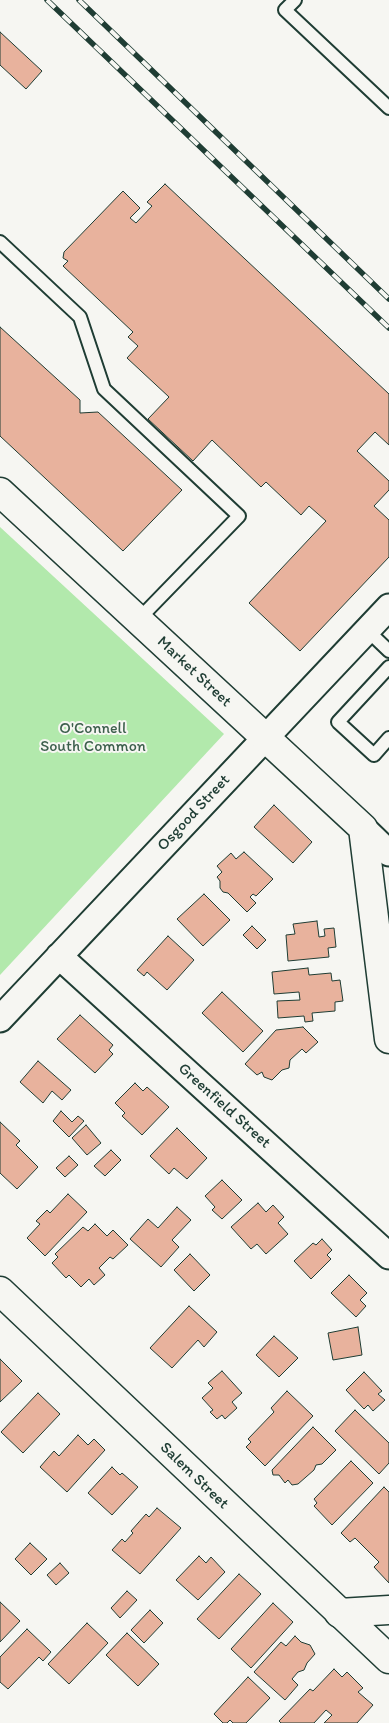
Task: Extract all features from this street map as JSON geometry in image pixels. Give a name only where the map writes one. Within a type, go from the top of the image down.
[{"type":"street","name":"Market Street","points":[[0,492],[389,853]]},
{"type":"street","name":"Osgood Street","points":[[0,1018],[389,607]]},
{"type":"street","points":[[363,828],[389,1039]]},
{"type":"street","name":"Greenfield Street","points":[[59,956],[389,1256]]},
{"type":"street","name":"Salem Street","points":[[0,1292],[389,1659]]},
{"type":"street","points":[[339,1613],[389,1610]]},
{"type":"lane","points":[[295,0],[285,10],[389,108]]},
{"type":"lane","points":[[0,242],[80,317],[104,389],[240,516],[138,620]]},
{"type":"lane","points":[[367,630],[389,651]]},
{"type":"lane","points":[[389,666],[338,722],[374,755],[389,738]]},
{"type":"green space","name":"O'Connell South Common","points":[[0,527],[224,734],[0,975]]},
{"type":"building","points":[[0,32],[42,71],[26,89],[0,65]]},
{"type":"building","points":[[165,184],[389,394],[389,445],[375,432],[357,451],[389,481],[389,490],[374,506],[389,520],[389,557],[300,651],[249,603],[326,521],[309,506],[301,515],[266,482],[261,487],[212,440],[193,461],[148,419],[169,397],[127,358],[138,346],[128,337],[133,332],[63,266],[68,261],[63,258],[64,252],[123,191],[140,208],[130,218],[136,223],[152,206],[147,202]]},
{"type":"building","points":[[0,327],[80,400],[80,413],[98,412],[182,490],[123,551],[0,436]]},
{"type":"building","points":[[274,805],[312,842],[293,863],[254,827]]},
{"type":"building","points":[[244,852],[273,879],[256,896],[253,894],[250,897],[256,903],[247,912],[228,893],[223,892],[217,877],[222,872],[217,866],[231,853],[236,859]]},
{"type":"building","points":[[204,894],[230,920],[203,946],[177,919]]},
{"type":"building","points":[[317,921],[319,937],[325,936],[324,929],[334,928],[336,947],[328,948],[329,957],[288,961],[286,935],[295,934],[293,924]]},
{"type":"building","points":[[252,926],[266,940],[257,949],[243,935]]},
{"type":"building","points":[[168,936],[194,960],[167,990],[147,972],[144,976],[137,970]]},
{"type":"building","points":[[308,968],[309,975],[331,973],[332,981],[340,980],[343,1001],[335,1002],[335,1011],[312,1013],[313,1021],[305,1022],[304,1016],[278,1018],[277,1001],[300,1000],[299,992],[274,994],[272,972]]},
{"type":"building","points":[[222,992],[263,1031],[243,1052],[202,1013]]},
{"type":"building","points":[[80,1015],[113,1045],[109,1050],[113,1054],[95,1073],[57,1039]]},
{"type":"building","points":[[303,1027],[318,1042],[306,1053],[302,1049],[290,1060],[289,1068],[282,1070],[272,1080],[264,1077],[262,1072],[257,1075],[245,1064],[276,1030]]},
{"type":"building","points":[[38,1061],[71,1090],[62,1100],[52,1091],[43,1103],[20,1082]]},
{"type":"building","points":[[135,1083],[143,1091],[147,1087],[169,1107],[142,1135],[122,1116],[125,1113],[115,1103]]},
{"type":"building","points":[[61,1111],[72,1122],[78,1116],[84,1121],[69,1137],[53,1121]]},
{"type":"building","points":[[0,1122],[20,1141],[16,1145],[38,1167],[17,1189],[0,1173]]},
{"type":"building","points":[[86,1125],[101,1143],[87,1155],[72,1138]]},
{"type":"building","points":[[177,1128],[207,1158],[187,1179],[174,1168],[169,1174],[150,1156]]},
{"type":"building","points":[[111,1150],[121,1160],[105,1176],[94,1166]]},
{"type":"building","points":[[69,1156],[78,1165],[65,1177],[56,1168]]},
{"type":"building","points":[[222,1180],[242,1200],[222,1219],[212,1210],[215,1207],[205,1196]]},
{"type":"building","points":[[68,1194],[87,1212],[45,1256],[27,1238],[40,1224],[36,1221],[47,1210],[50,1213]]},
{"type":"building","points":[[258,1203],[266,1212],[273,1205],[284,1217],[278,1223],[288,1234],[266,1254],[257,1244],[251,1249],[231,1227]]},
{"type":"building","points":[[177,1207],[191,1220],[172,1240],[179,1247],[161,1267],[130,1239],[148,1219],[158,1228]]},
{"type":"building","points":[[95,1224],[107,1236],[113,1230],[128,1245],[113,1259],[110,1257],[99,1268],[105,1275],[94,1285],[89,1279],[81,1287],[69,1275],[66,1278],[52,1263],[58,1257],[55,1254],[83,1227],[88,1231]]},
{"type":"building","points":[[322,1239],[332,1250],[327,1255],[331,1259],[311,1279],[294,1261],[313,1243],[316,1245]]},
{"type":"building","points":[[190,1254],[210,1275],[194,1291],[174,1270]]},
{"type":"building","points":[[349,1275],[367,1293],[360,1300],[366,1306],[356,1317],[331,1293]]},
{"type":"building","points":[[189,1306],[217,1332],[204,1347],[198,1340],[172,1368],[150,1348]]},
{"type":"building","points":[[358,1327],[362,1355],[333,1360],[328,1333]]},
{"type":"building","points":[[274,1336],[298,1358],[279,1377],[256,1355]]},
{"type":"building","points":[[0,1359],[22,1381],[0,1402]]},
{"type":"building","points":[[222,1371],[242,1393],[232,1402],[237,1408],[225,1419],[222,1415],[217,1419],[210,1412],[213,1410],[202,1398],[213,1388],[208,1383]]},
{"type":"building","points":[[364,1372],[382,1391],[378,1394],[385,1400],[373,1411],[368,1405],[364,1409],[346,1390]]},
{"type":"building","points":[[287,1391],[313,1416],[265,1466],[246,1447],[251,1442],[248,1439],[274,1412],[271,1408]]},
{"type":"building","points":[[38,1393],[60,1414],[23,1453],[1,1432]]},
{"type":"building","points":[[355,1410],[389,1443],[389,1463],[379,1474],[335,1431]]},
{"type":"building","points":[[313,1427],[336,1450],[322,1464],[316,1465],[314,1470],[298,1484],[292,1485],[288,1480],[285,1483],[279,1475],[273,1475],[272,1470]]},
{"type":"building","points":[[78,1435],[88,1445],[94,1439],[105,1450],[67,1492],[40,1467],[54,1451],[59,1456]]},
{"type":"building","points":[[351,1461],[373,1483],[332,1525],[314,1506],[317,1503],[314,1499]]},
{"type":"building","points":[[112,1467],[138,1487],[112,1515],[88,1493]]},
{"type":"building","points":[[384,1487],[389,1492],[389,1583],[374,1567],[379,1562],[355,1538],[350,1542],[341,1533]]},
{"type":"building","points":[[157,1508],[181,1528],[140,1574],[112,1550],[122,1539],[125,1542],[133,1533],[131,1531],[146,1514],[149,1517]]},
{"type":"building","points":[[30,1543],[47,1559],[31,1575],[15,1559]]},
{"type":"building","points":[[199,1556],[206,1563],[211,1557],[225,1572],[198,1600],[176,1580]]},
{"type":"building","points":[[60,1563],[69,1573],[56,1585],[47,1575]]},
{"type":"building","points":[[239,1574],[261,1594],[219,1639],[197,1619]]},
{"type":"building","points":[[127,1591],[137,1600],[120,1618],[111,1608]]},
{"type":"building","points":[[0,1602],[20,1621],[0,1642]]},
{"type":"building","points":[[273,1603],[293,1622],[251,1668],[231,1649]]},
{"type":"building","points":[[150,1610],[163,1623],[144,1643],[131,1630]]},
{"type":"building","points":[[87,1623],[108,1643],[69,1684],[48,1664]]},
{"type":"building","points":[[27,1629],[51,1652],[43,1661],[39,1657],[8,1689],[0,1682],[0,1657]]},
{"type":"building","points":[[127,1633],[159,1664],[138,1686],[106,1655]]},
{"type":"building","points":[[295,1636],[301,1642],[310,1645],[315,1654],[304,1670],[298,1672],[292,1679],[298,1685],[285,1700],[254,1672],[281,1642],[286,1646]]},
{"type":"building","points":[[334,1669],[342,1677],[347,1672],[363,1688],[358,1692],[373,1705],[357,1723],[324,1723],[332,1715],[326,1710],[314,1723],[281,1723],[279,1721],[310,1689],[313,1691]]},
{"type":"building","points":[[248,1677],[270,1698],[246,1723],[233,1723],[230,1720],[227,1723],[223,1723],[214,1714]]},
{"type":"railway","points":[[47,0],[389,328]]},
{"type":"railway","points":[[79,0],[389,299]]}]
